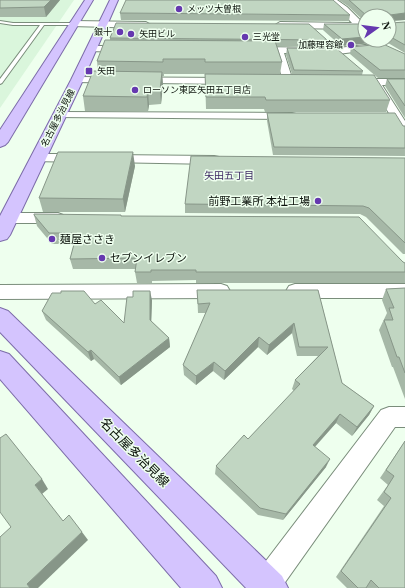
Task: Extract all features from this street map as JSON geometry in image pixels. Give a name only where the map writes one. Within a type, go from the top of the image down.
[{"type":"main road","points":[[0,142],[89,0]]},
{"type":"main road","name":"名古屋多治見線","points":[[0,235],[77,80],[114,0]]},
{"type":"main road","name":"名古屋多治見線","points":[[0,317],[268,586]]},
{"type":"main road","points":[[0,361],[204,588]]},
{"type":"street","points":[[331,0],[344,9],[357,21]]},
{"type":"street","points":[[74,24],[156,25]]},
{"type":"street","points":[[272,25],[357,27]]},
{"type":"street","points":[[311,26],[348,60]]},
{"type":"street","points":[[248,50],[338,51],[364,48]]},
{"type":"street","points":[[91,49],[140,49]]},
{"type":"street","points":[[279,50],[288,81]]},
{"type":"street","points":[[364,73],[375,82],[405,130]]},
{"type":"street","points":[[77,80],[240,81]]},
{"type":"street","points":[[343,82],[405,82]]},
{"type":"street","points":[[60,115],[302,116]]},
{"type":"street","points":[[381,117],[397,117]]},
{"type":"street","points":[[38,158],[230,160]]},
{"type":"street","points":[[8,218],[69,218]]},
{"type":"street","points":[[0,292],[240,291]]},
{"type":"street","points":[[279,291],[405,291]]},
{"type":"street","points":[[268,586],[389,417],[405,417]]},
{"type":"lane","points":[[0,22],[74,24]]},
{"type":"lane","points":[[0,82],[43,24]]},
{"type":"shaded area","points":[[0,0],[74,0],[0,108]]},
{"type":"building","points":[[0,0],[51,0],[44,7],[0,8]]},
{"type":"building","points":[[126,0],[333,0],[350,15],[120,13]]},
{"type":"building","points":[[349,0],[405,0],[405,13],[397,14],[397,8],[358,8]]},
{"type":"building","points":[[405,22],[405,45],[397,40],[397,23]]},
{"type":"building","points":[[116,23],[309,24],[327,40],[110,38]]},
{"type":"building","points":[[324,24],[357,24],[357,38],[342,39]]},
{"type":"building","points":[[105,40],[275,41],[282,62],[205,62],[205,59],[163,59],[163,62],[97,61]]},
{"type":"building","points":[[351,47],[392,48],[405,54],[405,70],[380,70]]},
{"type":"building","points":[[287,48],[337,49],[363,71],[294,70]]},
{"type":"building","points":[[93,71],[162,72],[160,90],[148,91],[147,97],[83,96]]},
{"type":"building","points":[[205,74],[374,75],[390,100],[266,100],[265,97],[206,97]]},
{"type":"building","points":[[387,79],[405,79],[405,106]]},
{"type":"building","points":[[267,113],[395,113],[403,126],[405,126],[405,148],[274,147]]},
{"type":"building","points":[[58,152],[133,152],[123,199],[39,198]]},
{"type":"building","points":[[191,156],[405,158],[405,243],[369,208],[363,206],[185,204]]},
{"type":"building","points":[[34,214],[359,217],[405,263],[405,272],[196,272],[196,270],[151,270],[151,272],[135,272],[137,258],[70,259],[77,233],[49,233]]},
{"type":"building","points":[[405,288],[405,373],[399,357],[397,357],[384,320],[393,320],[389,308],[394,308],[386,289]]},
{"type":"building","points":[[197,290],[318,290],[342,383],[374,406],[357,427],[340,414],[313,445],[330,459],[286,514],[260,508],[216,466],[244,435],[248,439],[300,384],[295,380],[328,347],[299,347],[294,323],[269,345],[259,337],[225,371],[214,362],[196,376],[183,365],[210,303],[198,304]]},
{"type":"building","points":[[61,291],[84,291],[95,304],[101,300],[124,323],[127,297],[133,297],[133,291],[150,291],[150,320],[169,338],[119,377],[91,350],[88,352],[42,311],[52,293],[61,293]]},
{"type":"building","points":[[6,434],[42,479],[35,485],[63,521],[69,515],[82,532],[27,584],[30,588],[0,588],[0,537],[11,527],[0,512],[0,438]]},
{"type":"building","points":[[405,441],[405,588],[379,588],[371,580],[366,588],[358,588],[341,571],[391,498],[384,492],[394,476],[386,470]]},
{"type":"place","name":"メッツ大曽根","points":[[179,9]]},
{"type":"place","name":"銀十","points":[[120,32]]},
{"type":"place","name":"矢田ビル","points":[[131,34]]},
{"type":"place","name":"三光堂","points":[[245,37]]},
{"type":"place","name":"加藤理容館","points":[[351,45]]},
{"type":"place","name":"矢田","points":[[89,71]]},
{"type":"place","name":"ローソン東区矢田五丁目店","points":[[135,90]]},
{"type":"place","name":"前野工業所 本社工場","points":[[318,201]]},
{"type":"place","name":"麺屋ささき","points":[[52,239]]},
{"type":"place","name":"セブンイレブン","points":[[102,258]]},
{"type":"district","name":"矢田五丁目","points":[[229,175]]}]
